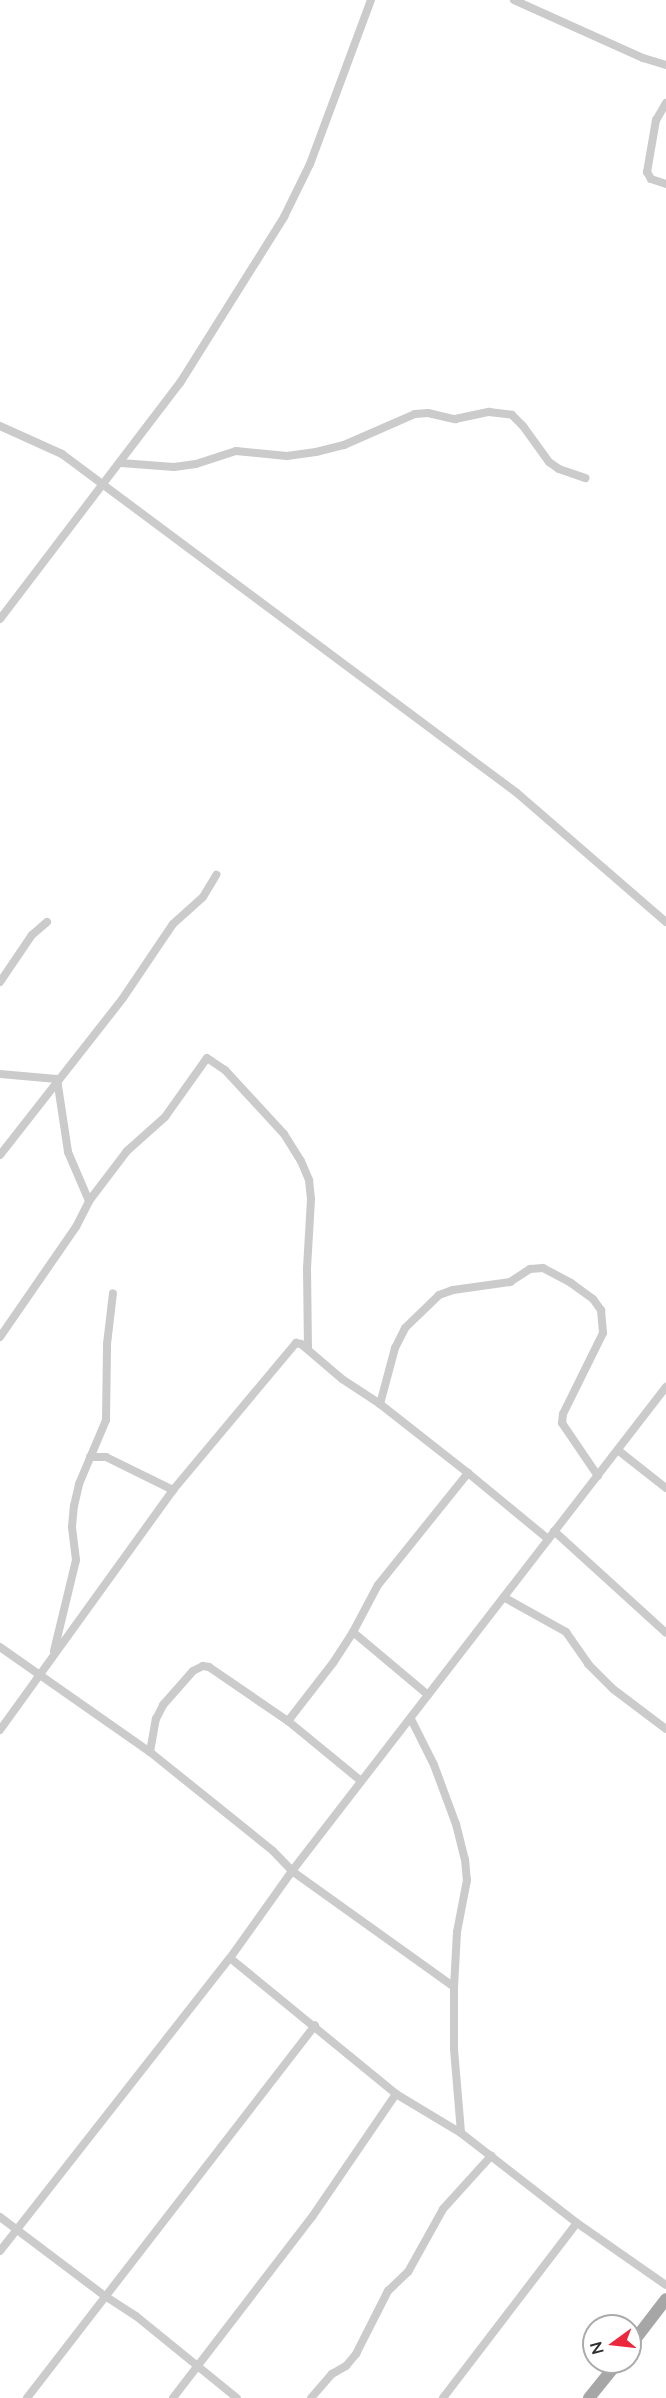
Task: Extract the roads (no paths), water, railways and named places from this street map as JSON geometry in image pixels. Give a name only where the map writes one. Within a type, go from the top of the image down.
[{"type":"main road","points":[[642,2330],[666,2299]]},
{"type":"main road","points":[[590,2398],[609,2374]]},
{"type":"street","points":[[0,619],[180,383],[299,189],[371,0]]},
{"type":"street","points":[[514,0],[666,65]]},
{"type":"street","points":[[666,103],[656,120],[647,172],[651,179],[666,184]]},
{"type":"street","points":[[121,463],[174,467],[196,464],[236,451],[287,456],[316,452],[344,445],[415,414],[428,413],[455,419],[489,412],[512,415],[523,426],[549,462],[559,469],[585,478]]},
{"type":"street","points":[[0,426],[62,454],[517,793],[666,922]]},
{"type":"street","points":[[0,1155],[57,1079],[123,998],[172,924],[203,897],[216,875]]},
{"type":"street","points":[[0,982],[32,935],[47,922]]},
{"type":"street","points":[[0,1337],[76,1227],[89,1201],[126,1151],[165,1117],[207,1058],[225,1070],[284,1134],[301,1161],[309,1180],[311,1199],[307,1268],[308,1349]]},
{"type":"street","points":[[0,1074],[57,1079]]},
{"type":"street","points":[[57,1079],[68,1152],[89,1201]]},
{"type":"street","points":[[380,1404],[395,1348],[405,1328],[439,1295],[453,1290],[510,1282],[530,1269],[543,1268],[571,1283],[593,1299],[601,1310],[603,1333],[563,1414],[562,1423],[598,1476]]},
{"type":"street","points":[[52,1658],[76,1560],[72,1527],[74,1506],[90,1457],[106,1420],[108,1344],[113,1293]]},
{"type":"street","points":[[0,1730],[173,1490],[293,1345],[301,1344],[308,1349],[342,1379],[380,1404],[548,1539]]},
{"type":"street","points":[[0,2251],[230,1958],[292,1870],[505,1598],[554,1531],[619,1452],[666,1388]]},
{"type":"street","points":[[619,1452],[666,1488]]},
{"type":"street","points":[[90,1457],[106,1457],[173,1490]]},
{"type":"street","points":[[288,1721],[353,1632],[378,1585],[468,1473]]},
{"type":"street","points":[[554,1531],[666,1633]]},
{"type":"street","points":[[505,1598],[566,1632],[588,1664],[613,1689],[666,1729]]},
{"type":"street","points":[[353,1632],[428,1695]]},
{"type":"street","points":[[0,1647],[150,1752],[273,1851],[292,1870],[454,1987]]},
{"type":"street","points":[[150,1752],[156,1719],[163,1705],[193,1671],[203,1665],[288,1721],[361,1781]]},
{"type":"street","points":[[411,1719],[434,1765],[456,1824],[465,1859],[467,1880],[457,1932],[454,1987],[454,2049],[461,2133]]},
{"type":"street","points":[[230,1958],[315,2025],[396,2094],[461,2133],[577,2223],[666,2285]]},
{"type":"street","points":[[27,2398],[315,2025]]},
{"type":"street","points":[[173,2398],[312,2217],[396,2094]]},
{"type":"street","points":[[311,2398],[332,2374],[346,2366],[356,2354],[388,2291],[408,2272],[444,2209],[491,2156]]},
{"type":"street","points":[[0,2217],[135,2316],[237,2398]]},
{"type":"street","points":[[443,2398],[577,2223]]}]
